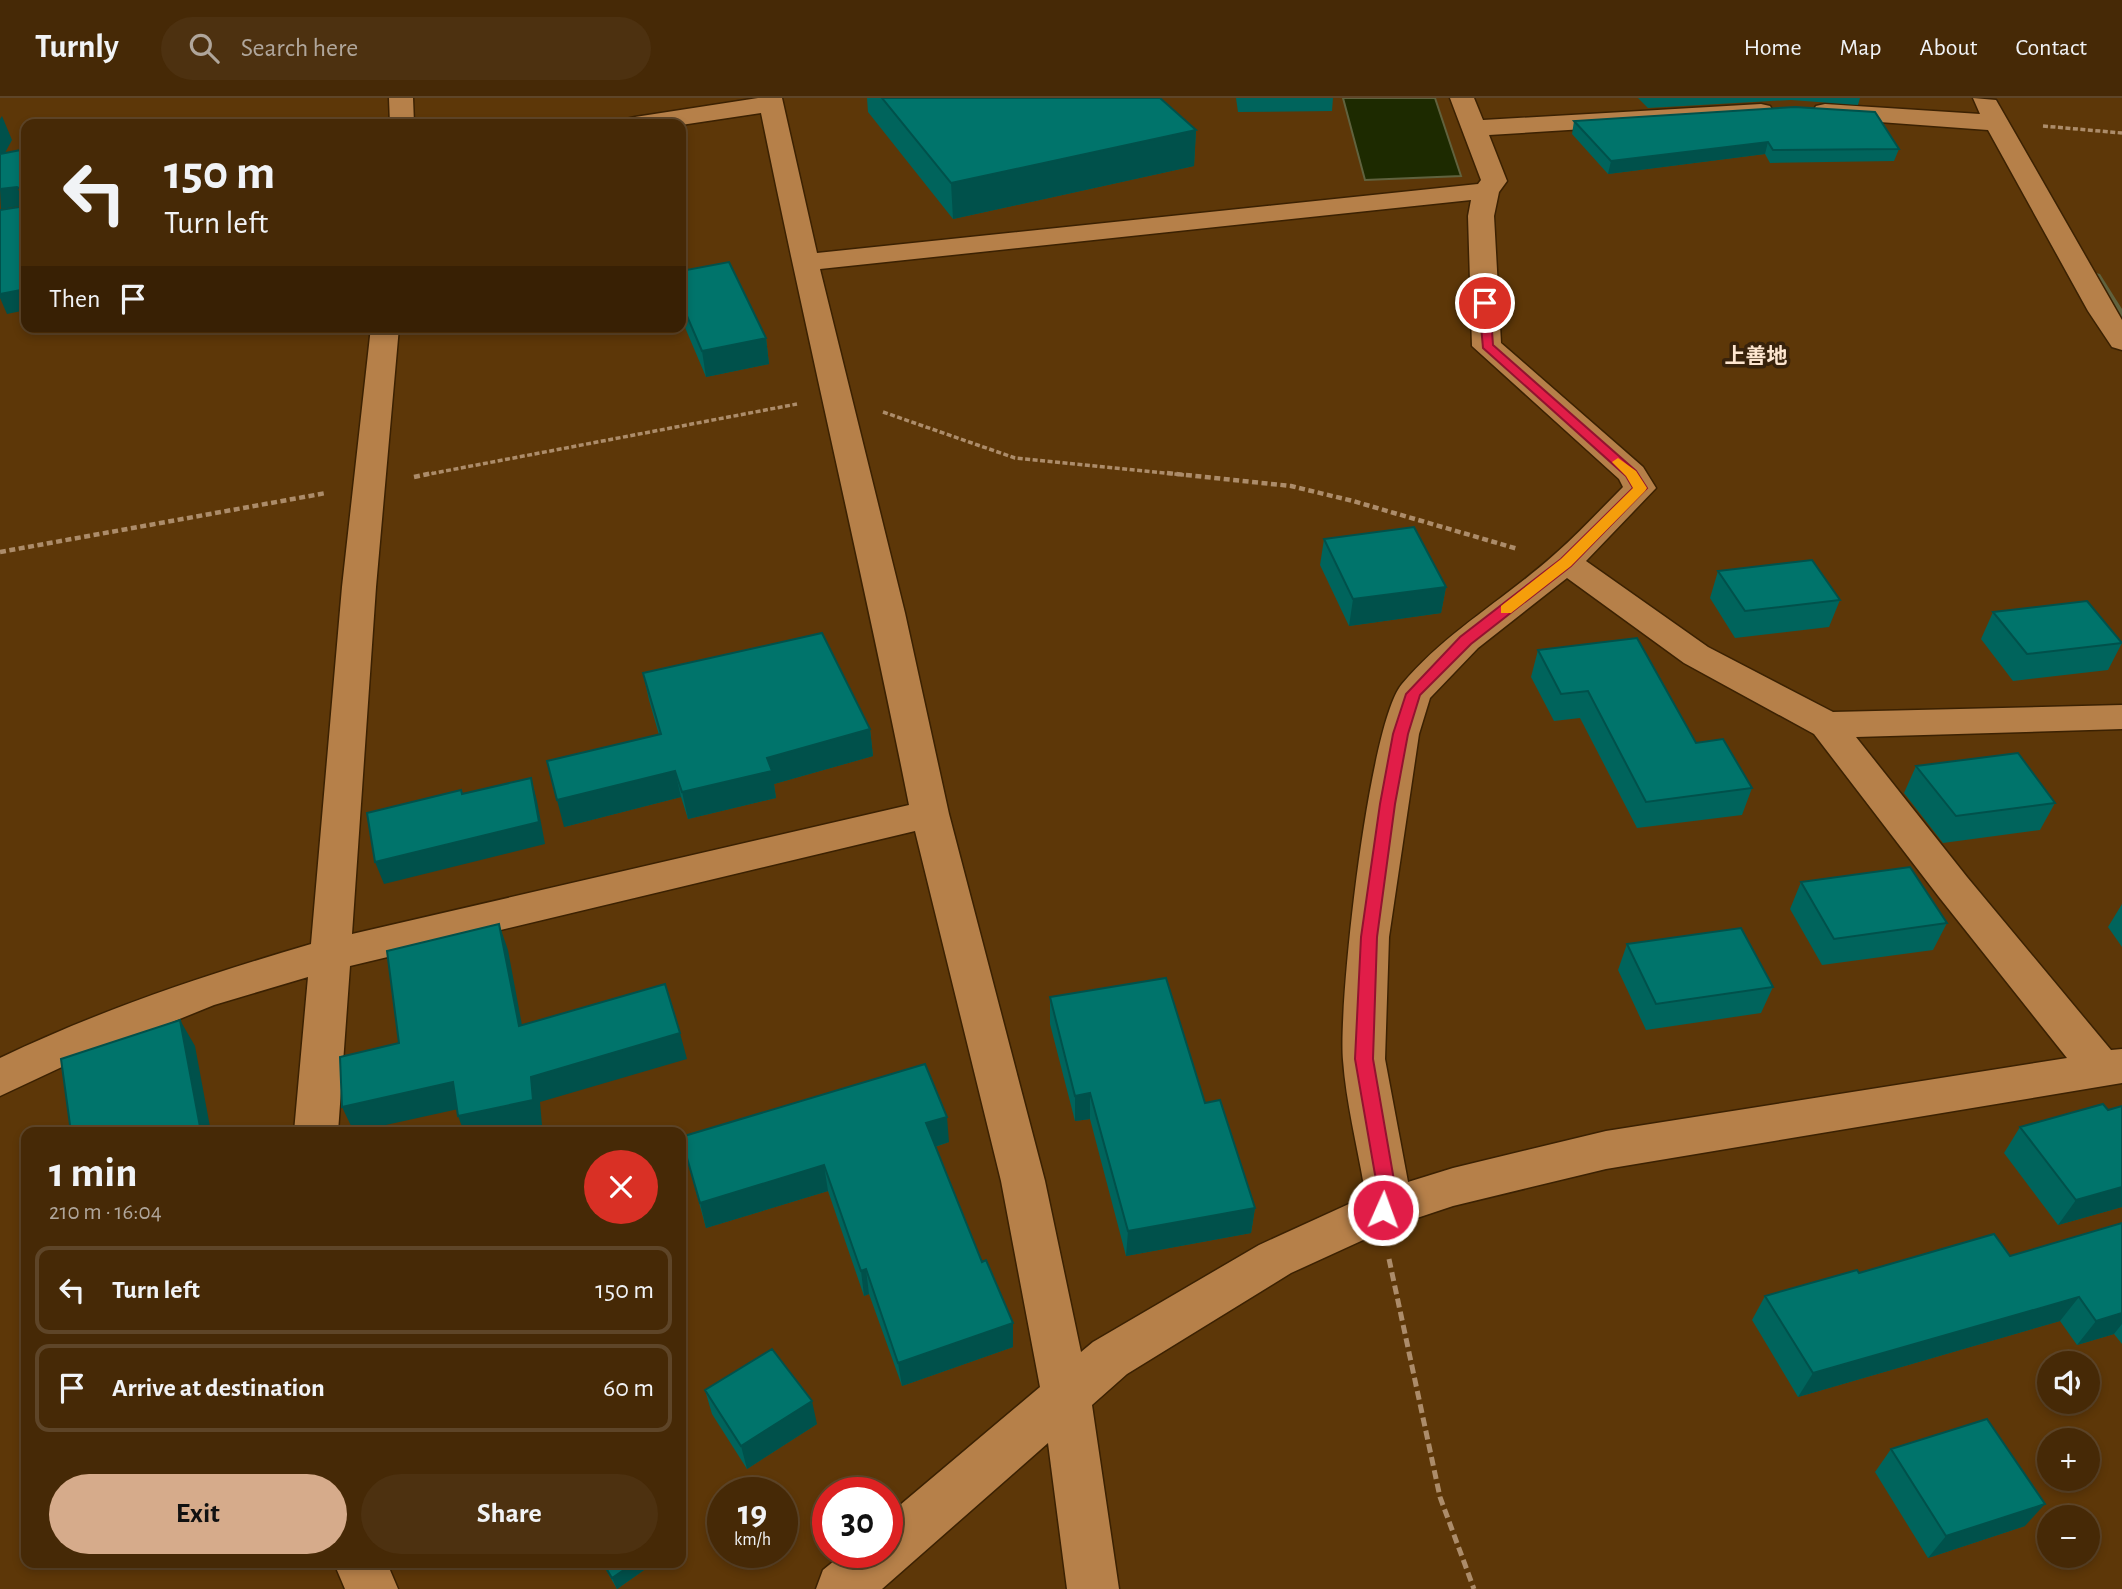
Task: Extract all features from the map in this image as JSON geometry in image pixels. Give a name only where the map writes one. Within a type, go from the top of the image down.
[{"type":"street","points":[[401,98],[402,119]]},
{"type":"street","points":[[1383,1210],[1386,1186],[1364,1059],[1369,937],[1388,804],[1401,734],[1413,694],[1465,640],[1566,562],[1640,488],[1632,474],[1487,346],[1481,216],[1486,191],[1494,181],[1462,98]]},
{"type":"street","points":[[1983,98],[2102,311],[2122,341]]},
{"type":"street","points":[[665,119],[771,101],[930,814],[1023,1181],[1066,1396],[1093,1589]]},
{"type":"street","points":[[1474,128],[1797,110],[1996,122]]},
{"type":"street","points":[[806,262],[1486,191]]},
{"type":"street","points":[[316,1127],[328,955],[384,333]]},
{"type":"street","points":[[1566,562],[1696,655],[1827,725],[1952,887],[2111,1067]]},
{"type":"street","points":[[1827,725],[2122,717]]},
{"type":"street","points":[[0,1078],[49,1054],[203,992],[328,955],[930,814]]},
{"type":"street","points":[[903,1536],[1110,1358],[1263,1266],[1383,1210],[1453,1187],[1606,1150],[2111,1067]]},
{"type":"street","points":[[362,1568],[372,1589]]},
{"type":"street","points":[[842,1589],[866,1568]]},
{"type":"path","points":[[2042,126],[2122,132]]},
{"type":"path","points":[[0,552],[369,486],[837,396],[1015,458],[1291,486],[1566,562]]},
{"type":"path","points":[[1383,1210],[1385,1241],[1440,1497],[1474,1589]]},
{"type":"shaded area","points":[[1343,98],[1435,98],[1461,176],[1365,180]]},
{"type":"building","points":[[882,98],[1160,98],[1196,130],[951,183]]},
{"type":"building","points":[[1795,107],[1875,112],[1899,149],[1773,150],[1768,142],[1611,161],[1574,121]]},
{"type":"building","points":[[21,150],[21,189],[0,189],[0,154]]},
{"type":"building","points":[[21,189],[21,290],[0,294],[0,210],[20,207]]},
{"type":"building","points":[[729,262],[766,338],[702,351],[686,314],[686,270]]},
{"type":"building","points":[[1414,527],[1446,587],[1353,599],[1324,539]]},
{"type":"building","points":[[1812,560],[1840,600],[1745,611],[1718,571]]},
{"type":"building","points":[[2087,601],[2122,643],[2027,654],[1993,612]]},
{"type":"building","points":[[822,633],[870,729],[767,758],[772,771],[682,792],[675,771],[557,800],[547,761],[661,734],[643,673]]},
{"type":"building","points":[[1637,638],[1696,743],[1723,739],[1752,788],[1646,802],[1588,691],[1561,694],[1538,650]]},
{"type":"building","points":[[2018,753],[2055,803],[1956,816],[1916,766]]},
{"type":"building","points":[[531,778],[539,822],[375,862],[367,813],[461,790],[462,794]]},
{"type":"building","points":[[1910,867],[1947,923],[1834,939],[1801,882]]},
{"type":"building","points":[[499,924],[519,1026],[665,984],[680,1033],[531,1077],[533,1100],[458,1116],[453,1082],[342,1107],[340,1057],[399,1043],[387,951]]},
{"type":"building","points":[[1741,928],[1773,987],[1656,1004],[1627,944]]},
{"type":"building","points":[[1166,978],[1205,1103],[1220,1100],[1255,1208],[1128,1231],[1090,1093],[1075,1096],[1050,997]]},
{"type":"building","points":[[180,1020],[200,1127],[70,1127],[61,1059]]},
{"type":"building","points":[[925,1064],[947,1117],[926,1123],[982,1262],[986,1260],[1013,1323],[898,1363],[866,1269],[861,1271],[824,1165],[700,1203],[686,1154],[686,1136]]},
{"type":"building","points":[[2103,1104],[2108,1110],[2122,1106],[2122,1187],[2076,1200],[2020,1127]]},
{"type":"building","points":[[2122,1223],[2122,1313],[2096,1321],[2079,1297],[1813,1373],[1765,1296],[1857,1270],[1859,1273],[1994,1234],[2010,1256]]},
{"type":"building","points":[[772,1349],[812,1401],[741,1446],[705,1390]]},
{"type":"building","points":[[1987,1419],[2045,1504],[1946,1536],[1891,1449]]},
{"type":"building","points":[[606,1568],[627,1568],[612,1578]]},
{"type":"waterway","points":[[2096,276],[2122,319]]},
{"type":"slow traffic","points":[[1506,609],[1566,562],[1640,488],[1632,474],[1618,462]]},
{"type":"district","name":"上善地","points":[[1756,356]]},
{"type":"route","points":[[1383,1210],[1386,1186],[1364,1059],[1369,937],[1388,804],[1401,734],[1413,694],[1465,640],[1566,562],[1640,488],[1632,474],[1487,346],[1485,303]]}]
